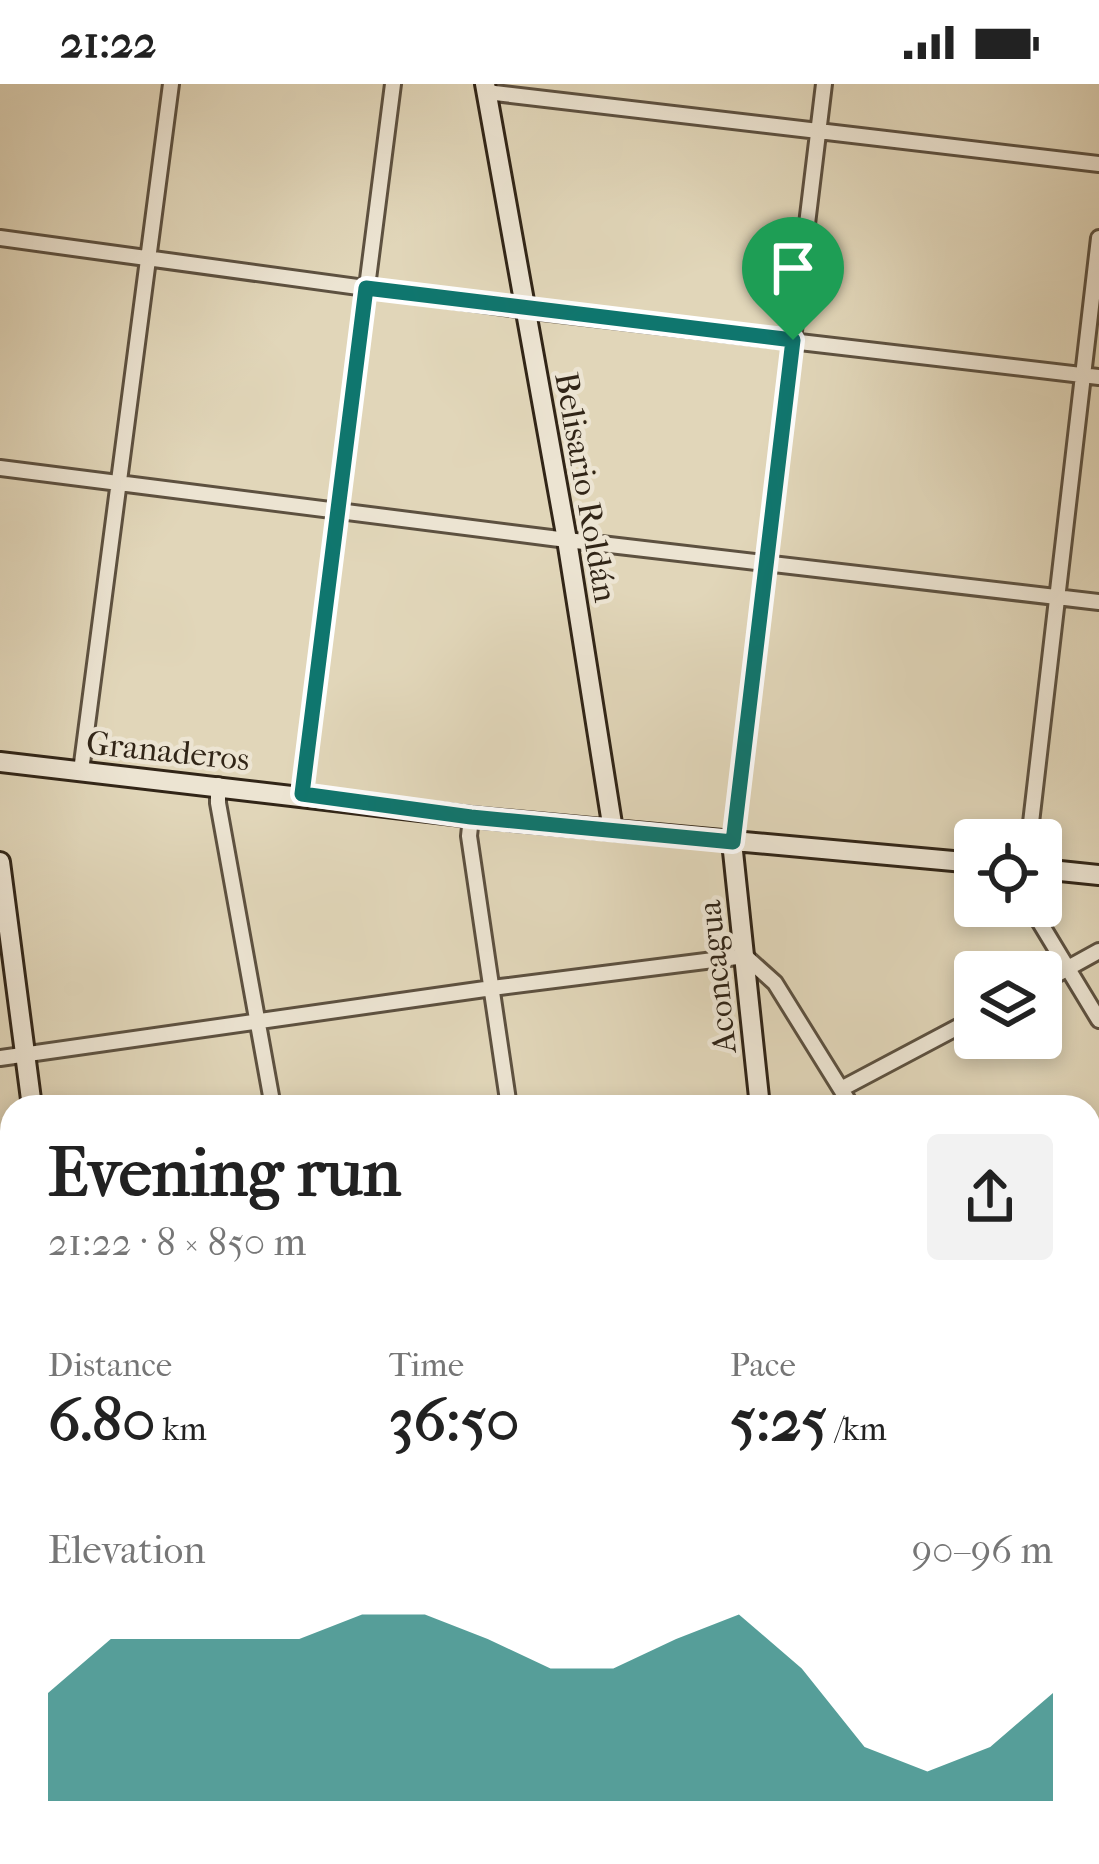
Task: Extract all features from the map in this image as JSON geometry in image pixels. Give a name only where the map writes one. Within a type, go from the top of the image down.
[{"type":"street","points":[[81,771],[172,84]]},
{"type":"street","points":[[302,794],[393,84]]},
{"type":"street","points":[[733,842],[824,84]]},
{"type":"street","points":[[485,88],[1099,164]]},
{"type":"street","name":"Belisario Roldán","points":[[485,88],[614,830]]},
{"type":"street","points":[[0,238],[526,310],[1091,376]]},
{"type":"street","points":[[1032,819],[1058,597],[1091,376],[1099,238]]},
{"type":"street","points":[[1091,376],[1099,391]]},
{"type":"street","points":[[0,468],[1099,602]]},
{"type":"street","name":"Granaderos","points":[[0,762],[471,817],[954,861]]},
{"type":"street","points":[[218,785],[271,1095]]},
{"type":"street","points":[[471,817],[469,836],[507,1095]]},
{"type":"street","name":"Aconcagua","points":[[733,842],[759,1095]]},
{"type":"street","points":[[0,862],[31,1095]]},
{"type":"street","points":[[1062,871],[1099,875]]},
{"type":"street","points":[[1043,927],[1099,1020]]},
{"type":"street","points":[[1062,972],[1099,951]]},
{"type":"street","points":[[0,1058],[745,956],[775,983],[845,1095]]},
{"type":"street","points":[[841,1089],[954,1029]]},
{"type":"route","points":[[366,288],[793,340],[733,842],[471,817],[302,794],[366,288]]}]
